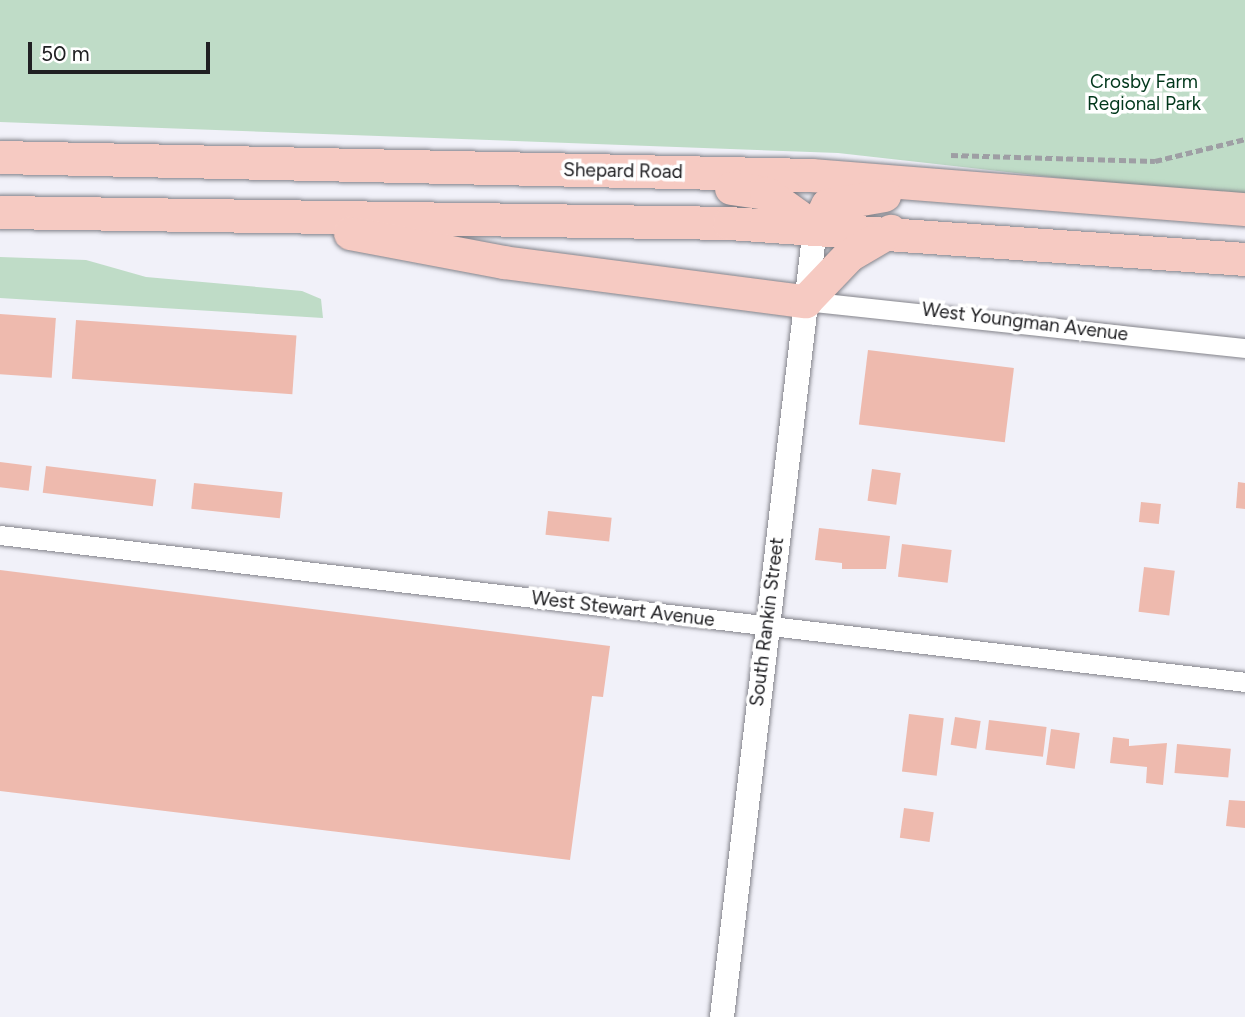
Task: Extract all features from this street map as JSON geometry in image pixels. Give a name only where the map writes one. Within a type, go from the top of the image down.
[{"type":"highway","name":"Shepard Road","points":[[0,158],[619,171],[995,187],[1245,209]]},
{"type":"highway","points":[[619,171],[766,193],[815,228]]},
{"type":"highway","points":[[815,228],[827,205],[843,198],[995,187]]},
{"type":"highway","points":[[0,212],[815,228],[891,231],[1245,259]]},
{"type":"highway","points":[[258,216],[503,262],[806,301],[849,255],[891,231]]},
{"type":"street","name":"South Rankin Street","points":[[722,1017],[766,625],[815,228]]},
{"type":"street","name":"West Youngman Avenue","points":[[806,301],[1245,348]]},
{"type":"street","name":"West Stewart Avenue","points":[[0,535],[1245,682]]},
{"type":"green space","name":"Crosby Farm Regional Park","points":[[0,0],[1245,0],[1245,199],[838,153],[0,122]]},
{"type":"green space","points":[[0,257],[86,260],[146,277],[302,291],[321,299],[323,318],[0,298]]},
{"type":"building","points":[[0,314],[56,318],[52,378],[0,374]]},
{"type":"building","points":[[76,320],[296,335],[292,394],[72,379]]},
{"type":"building","points":[[868,350],[1014,368],[1005,442],[859,424]]},
{"type":"building","points":[[0,462],[32,466],[29,491],[0,487]]},
{"type":"building","points":[[46,466],[156,480],[153,506],[43,493]]},
{"type":"building","points":[[872,469],[901,473],[896,505],[868,501]]},
{"type":"building","points":[[1238,482],[1245,483],[1245,509],[1236,508]]},
{"type":"building","points":[[194,483],[283,492],[280,518],[191,509]]},
{"type":"building","points":[[1141,502],[1161,504],[1159,524],[1139,522]]},
{"type":"building","points":[[548,511],[612,518],[609,542],[545,535]]},
{"type":"building","points":[[819,528],[890,536],[886,569],[842,569],[842,563],[815,560]]},
{"type":"building","points":[[902,544],[952,550],[948,583],[898,577]]},
{"type":"building","points":[[1144,567],[1175,571],[1169,615],[1139,612]]},
{"type":"building","points":[[0,570],[610,646],[603,697],[592,696],[570,860],[0,791]]},
{"type":"building","points":[[909,714],[944,718],[937,776],[902,772]]},
{"type":"building","points":[[955,717],[981,721],[976,749],[951,745]]},
{"type":"building","points":[[989,720],[1047,727],[1043,757],[985,750]]},
{"type":"building","points":[[1051,729],[1080,733],[1075,769],[1046,765]]},
{"type":"building","points":[[1113,737],[1129,739],[1129,746],[1167,743],[1163,785],[1146,783],[1147,767],[1110,763]]},
{"type":"building","points":[[1177,744],[1231,749],[1228,778],[1174,773]]},
{"type":"building","points":[[1229,800],[1245,801],[1245,828],[1226,826]]},
{"type":"building","points":[[904,808],[934,812],[930,842],[900,838]]}]
